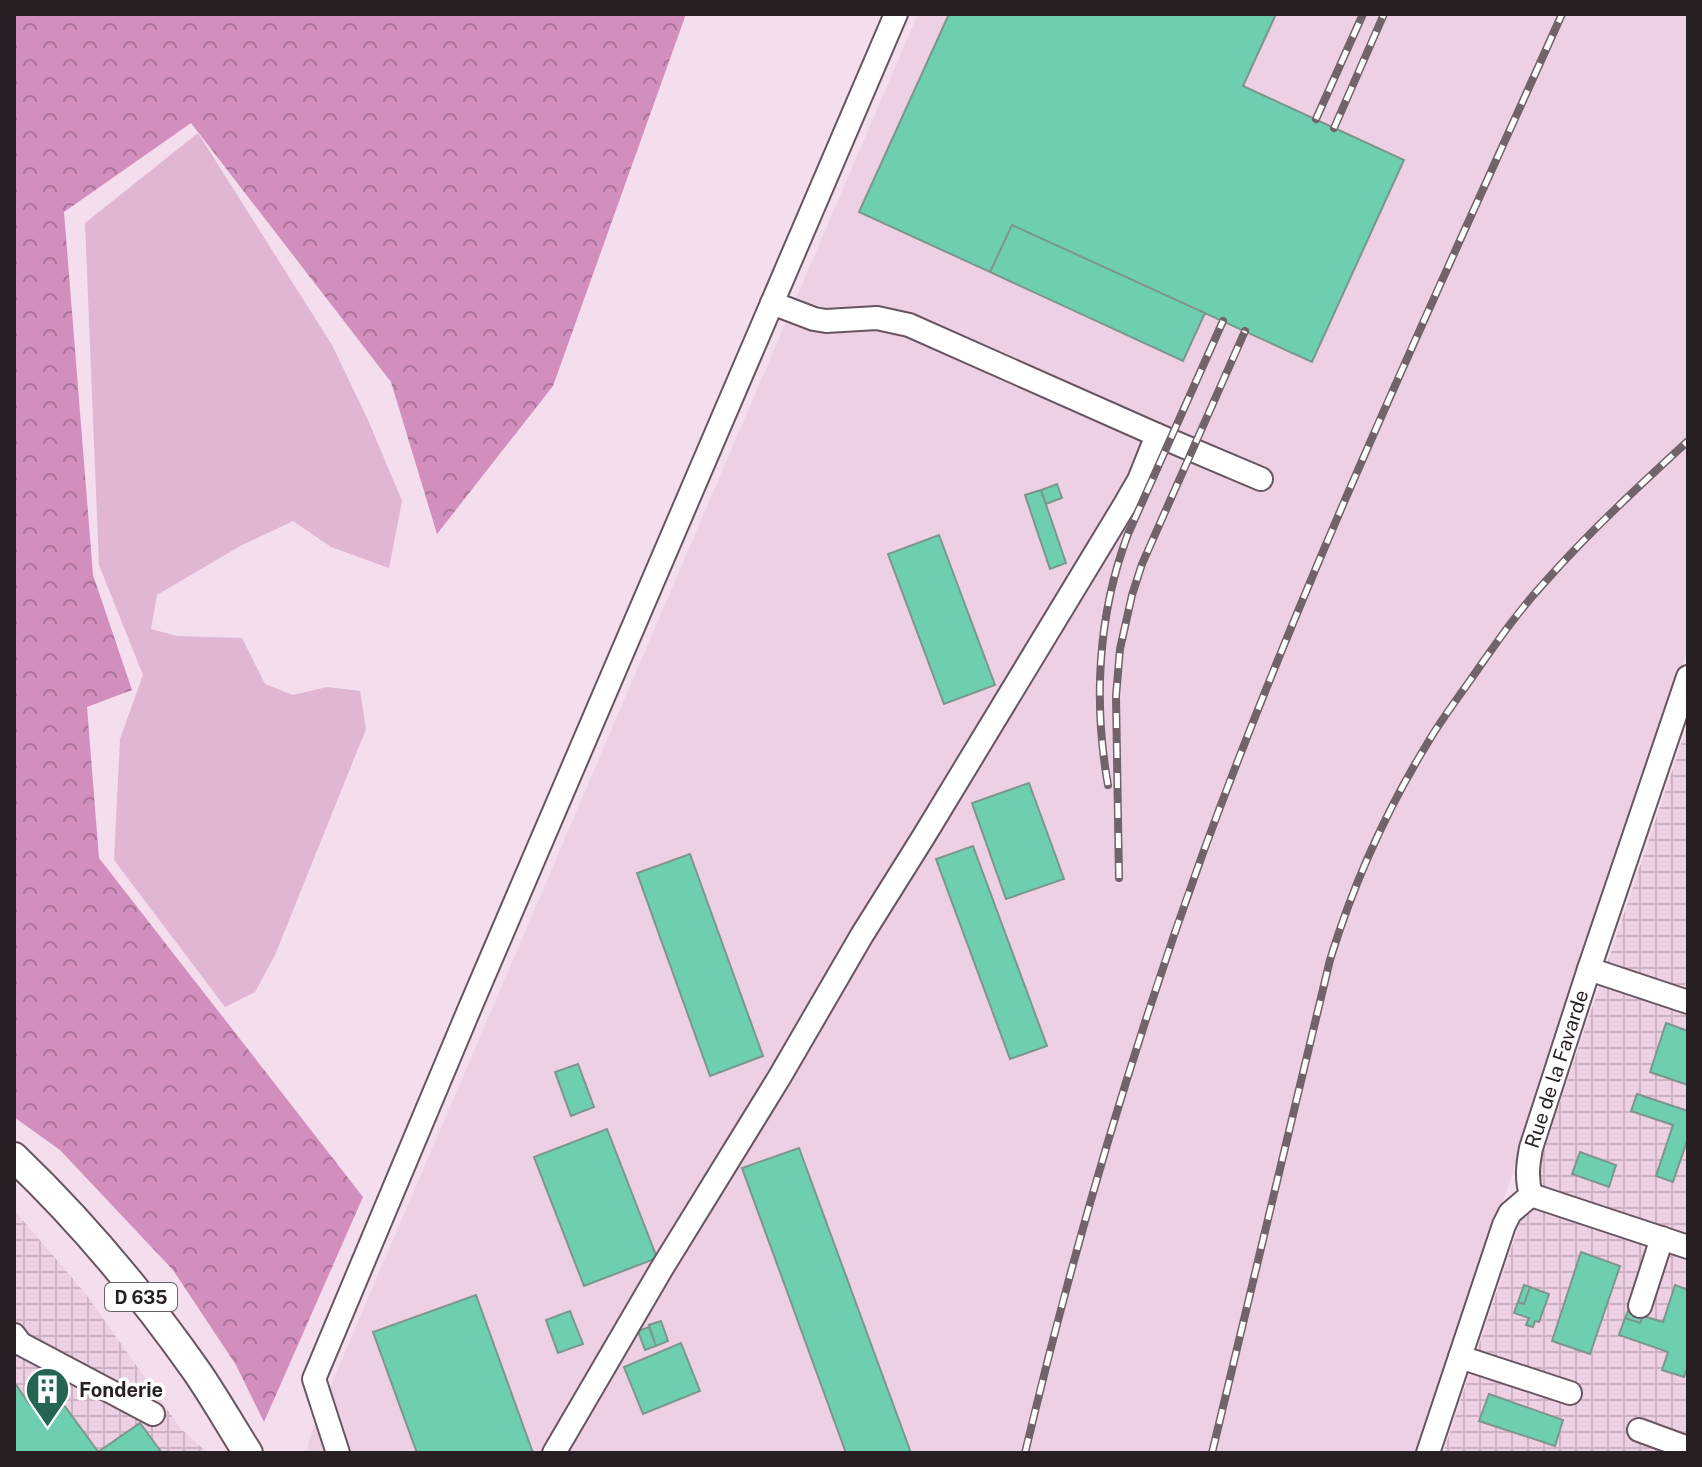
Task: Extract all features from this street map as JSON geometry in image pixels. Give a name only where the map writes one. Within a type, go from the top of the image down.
[{"type":"main road","name":"D 635","points":[[14,1157],[83,1229],[144,1302],[196,1371],[248,1453]]},
{"type":"street","points":[[338,1453],[314,1379],[896,14]]},
{"type":"street","points":[[772,303],[826,321],[877,318],[909,325],[1261,479]]},
{"type":"street","points":[[554,1453],[862,935],[1124,506],[1139,480],[1157,435]]},
{"type":"street","name":"Rue de la Favarde","points":[[1531,1195],[1527,1168],[1531,1148],[1688,677]]},
{"type":"street","points":[[1589,969],[1688,1002]]},
{"type":"street","points":[[1428,1453],[1504,1225],[1510,1213],[1531,1195],[1688,1247]]},
{"type":"street","points":[[1640,1306],[1662,1238]]},
{"type":"street","points":[[14,1335],[21,1344],[153,1414]]},
{"type":"street","points":[[1460,1357],[1570,1393]]},
{"type":"street","points":[[1639,1430],[1688,1447]]},
{"type":"shaded area","points":[[918,14],[1688,14],[1688,648],[1419,1453],[307,1453],[309,1439],[351,1338]]},
{"type":"shaded area","points":[[198,133],[332,345],[402,501],[389,568],[331,547],[293,521],[240,546],[157,595],[151,629],[177,636],[242,638],[265,684],[293,695],[327,687],[360,691],[366,729],[275,955],[255,992],[225,1007],[114,860],[120,739],[143,675],[99,565],[85,223]]},
{"type":"shaded area","points":[[1688,724],[1688,1453],[1443,1453],[1544,1150]]},
{"type":"shaded area","points":[[14,1210],[85,1293],[181,1429],[208,1453],[14,1453]]},
{"type":"green space","points":[[14,14],[686,14],[553,386],[437,534],[391,382],[191,123],[64,212],[93,575],[132,690],[87,707],[99,858],[363,1197],[264,1422],[236,1365],[173,1270],[60,1150],[14,1117]]},
{"type":"building","points":[[949,14],[1276,14],[1243,86],[1404,160],[1312,362],[1012,225],[990,272],[859,212]]},
{"type":"building","points":[[1012,225],[1205,313],[1183,361],[990,272]]},
{"type":"building","points":[[1057,484],[1062,498],[1046,504],[1041,490]]},
{"type":"building","points":[[1041,490],[1066,563],[1050,569],[1025,495]]},
{"type":"building","points":[[939,535],[995,685],[944,704],[888,554]]},
{"type":"building","points":[[1029,783],[1064,879],[1006,899],[972,803]]},
{"type":"building","points":[[973,846],[1047,1046],[1010,1059],[936,859]]},
{"type":"building","points":[[690,854],[763,1056],[710,1076],[637,873]]},
{"type":"building","points":[[1666,1023],[1688,1031],[1688,1085],[1650,1072]]},
{"type":"building","points":[[578,1064],[594,1107],[571,1116],[555,1072]]},
{"type":"building","points":[[1637,1094],[1688,1111],[1688,1138],[1673,1182],[1656,1176],[1673,1125],[1631,1111]]},
{"type":"building","points":[[607,1129],[657,1258],[584,1286],[534,1157]]},
{"type":"building","points":[[799,1148],[911,1453],[846,1453],[742,1168]]},
{"type":"building","points":[[1580,1152],[1616,1165],[1609,1187],[1572,1174]]},
{"type":"building","points":[[1581,1252],[1620,1266],[1590,1354],[1552,1341]]},
{"type":"building","points":[[1524,1285],[1530,1287],[1524,1304],[1518,1302]]},
{"type":"building","points":[[1675,1285],[1688,1290],[1688,1365],[1684,1377],[1662,1370],[1668,1352],[1619,1335],[1625,1318],[1640,1323],[1643,1316],[1663,1322]]},
{"type":"building","points":[[1530,1287],[1549,1294],[1539,1322],[1535,1321],[1533,1327],[1526,1325],[1529,1318],[1514,1313],[1518,1302],[1524,1304]]},
{"type":"building","points":[[476,1295],[533,1453],[417,1453],[373,1332]]},
{"type":"building","points":[[570,1311],[583,1344],[558,1353],[546,1320]]},
{"type":"building","points":[[1628,1311],[1643,1316],[1640,1323],[1625,1318]]},
{"type":"building","points":[[661,1321],[668,1341],[656,1346],[649,1325]]},
{"type":"building","points":[[649,1327],[656,1346],[645,1350],[638,1331]]},
{"type":"building","points":[[681,1343],[700,1391],[643,1414],[624,1367]]},
{"type":"building","name":"Fonderie","points":[[14,1382],[30,1405],[53,1390],[99,1453],[14,1453]]},
{"type":"building","points":[[1489,1394],[1563,1420],[1555,1446],[1479,1421]]},
{"type":"building","points":[[140,1423],[162,1453],[98,1452]]},
{"type":"railway","points":[[1316,119],[1363,14]]},
{"type":"railway","points":[[1334,128],[1384,14]]},
{"type":"railway","points":[[1025,1453],[1105,1150],[1203,853],[1243,746],[1330,535],[1562,14]]},
{"type":"railway","points":[[1108,785],[1100,690],[1110,595],[1128,534],[1223,321]]},
{"type":"railway","points":[[1119,878],[1116,696],[1120,649],[1132,595],[1142,564],[1245,331]]},
{"type":"railway","points":[[1212,1453],[1330,960],[1349,904],[1384,822],[1439,725],[1518,613],[1579,545],[1688,441]]},
{"type":"place","name":"Fonderie","points":[[48,1429]]}]
